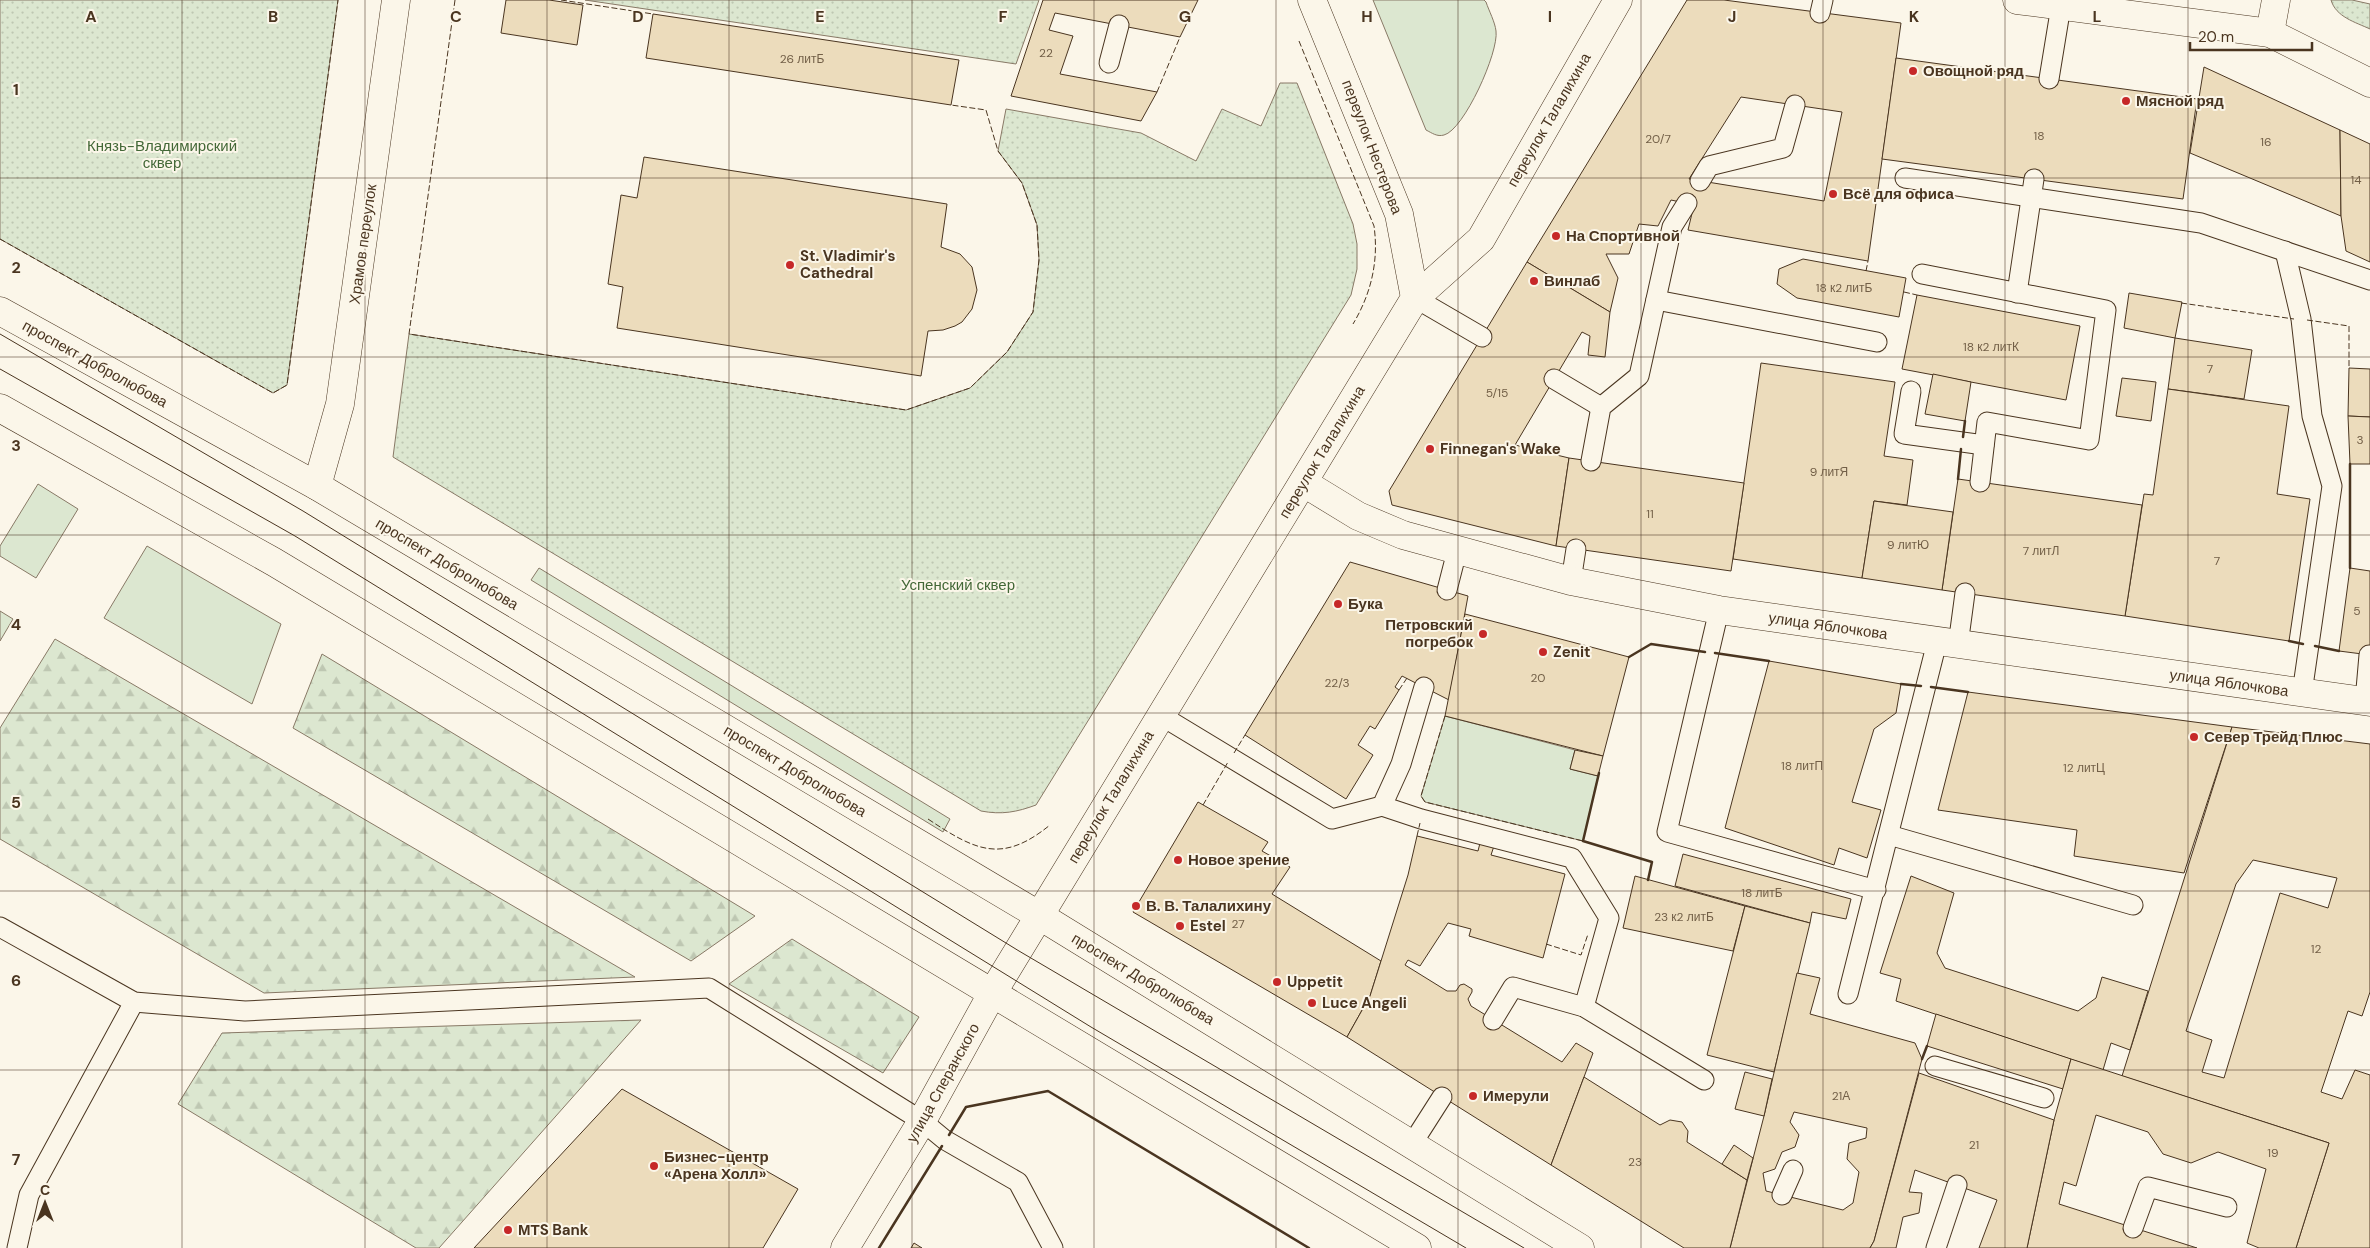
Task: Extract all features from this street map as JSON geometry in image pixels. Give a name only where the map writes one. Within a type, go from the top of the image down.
[{"type":"main road","name":"Храмов переулок","points":[[317,486],[340,404],[396,0]]},
{"type":"main road","name":"переулок Нестерова","points":[[1312,0],[1399,214],[1415,298]]},
{"type":"main road","name":"переулок Талалихина","points":[[1040,916],[1160,715],[1304,483],[1415,298],[1480,239],[1618,0]]},
{"type":"main road","points":[[2017,0],[2061,6],[2122,7],[2270,33],[2370,83]]},
{"type":"main road","points":[[2270,33],[2276,0]]},
{"type":"main road","name":"проспект Добролюбова","points":[[0,312],[317,486],[1040,916],[1580,1248]]},
{"type":"main road","points":[[0,408],[274,562],[1417,1248]]},
{"type":"main road","name":"улица Яблочкова","points":[[1304,483],[1358,516],[1403,535],[1456,551],[1572,581],[1719,610],[1947,644],[2367,701]]},
{"type":"main road","name":"улица Сперанского","points":[[845,1248],[922,1121],[993,992],[1040,916]]},
{"type":"lane","points":[[2049,79],[2061,6]]},
{"type":"lane","points":[[1109,63],[1119,25]]},
{"type":"lane","points":[[1700,181],[1709,166],[1783,148],[1795,105]]},
{"type":"lane","points":[[1905,178],[2033,188],[2200,223],[2370,280]]},
{"type":"lane","points":[[2017,293],[2033,188]]},
{"type":"lane","points":[[1591,461],[1601,407],[1639,376],[1672,227],[1687,203]]},
{"type":"lane","points":[[2285,251],[2301,320],[2312,416],[2332,486],[2302,693]]},
{"type":"lane","points":[[1922,274],[2106,310],[2089,440],[1987,422],[1980,482]]},
{"type":"lane","points":[[1415,298],[1482,336]]},
{"type":"lane","points":[[1656,300],[1877,342]]},
{"type":"lane","points":[[1554,379],[1601,407]]},
{"type":"lane","points":[[1911,391],[1904,434],[1984,445]]},
{"type":"lane","points":[[1572,581],[1576,548]]},
{"type":"lane","points":[[1447,590],[1456,551]]},
{"type":"lane","points":[[1848,994],[1889,835],[1947,644],[1965,593]]},
{"type":"lane","points":[[1719,610],[1667,832],[1876,890]]},
{"type":"lane","points":[[2367,701],[2369,654]]},
{"type":"lane","points":[[1382,806],[1401,764],[1424,687]]},
{"type":"lane","points":[[1160,715],[1332,819],[1382,806],[1420,819],[1572,858],[1609,918],[1584,1007]]},
{"type":"lane","points":[[1889,835],[2133,905]]},
{"type":"lane","points":[[0,927],[134,1002],[245,1012],[710,988],[922,1121],[946,1140],[1018,1182],[1053,1248]]},
{"type":"lane","points":[[1493,1020],[1513,987],[1584,1007],[1704,1080]]},
{"type":"lane","points":[[16,1248],[29,1196],[134,1002]]},
{"type":"lane","points":[[1935,1066],[1990,1089],[2044,1098]]},
{"type":"lane","points":[[1412,1144],[1442,1097]]},
{"type":"lane","points":[[1782,1195],[1793,1170]]},
{"type":"lane","points":[[1936,1248],[1957,1185]]},
{"type":"lane","points":[[2133,1228],[2148,1187],[2227,1207]]},
{"type":"green space","name":"Князь-Владимирский сквер","points":[[0,0],[338,0],[287,385],[273,393],[0,239]]},
{"type":"green space","points":[[585,0],[1039,0],[1016,64]]},
{"type":"green space","points":[[1373,0],[1484,0],[1486,2],[1496,31],[1492,55],[1479,89],[1461,120],[1452,130],[1444,135],[1437,135],[1426,130]]},
{"type":"green space","points":[[2331,0],[2352,0],[2370,4],[2370,29],[2342,15],[2333,6]]},
{"type":"green space","name":"Успенский сквер","points":[[1280,83],[1297,83],[1353,224],[1357,244],[1357,269],[1351,295],[1036,805],[1009,812],[981,811],[393,457],[409,334],[906,410],[970,388],[1007,352],[1033,312],[1039,260],[1037,225],[1022,183],[998,151],[1006,109],[1141,133],[1196,161],[1222,109],[1261,126]]},
{"type":"green space","points":[[38,484],[78,509],[36,578],[0,556],[0,546]]},
{"type":"green space","points":[[147,546],[281,624],[252,704],[104,618]]},
{"type":"green space","points":[[539,568],[950,819],[943,832],[531,580]]},
{"type":"green space","points":[[0,611],[13,619],[0,641]]},
{"type":"green space","points":[[55,639],[635,977],[264,993],[0,839],[0,728]]},
{"type":"green space","points":[[322,654],[755,916],[691,961],[293,728]]},
{"type":"green space","points":[[1445,716],[1575,750],[1570,769],[1598,776],[1583,841],[1425,802],[1421,796]]},
{"type":"green space","points":[[792,939],[919,1017],[883,1073],[729,984]]},
{"type":"green space","points":[[641,1020],[439,1248],[416,1248],[178,1104],[222,1033]]},
{"type":"building","points":[[506,0],[549,0],[583,5],[577,45],[501,33]]},
{"type":"building","points":[[1043,0],[1198,0],[1180,37],[1055,13],[1049,30],[1073,36],[1060,74],[1157,92],[1141,121],[1011,96]]},
{"type":"building","points":[[1687,0],[1724,0],[1901,23],[1868,261],[1688,230],[1694,205],[1671,200],[1658,226],[1639,224],[1629,254],[1606,254],[1618,278],[1610,312],[1527,262]],"holes":[[[1741,97],[1842,112],[1824,201],[1689,179]]]},
{"type":"building","points":[[653,14],[959,60],[951,105],[646,58]]},
{"type":"building","points":[[1896,58],[2197,99],[2183,199],[1882,159]]},
{"type":"building","points":[[2204,67],[2340,130],[2341,216],[2190,153]]},
{"type":"building","points":[[2340,130],[2370,144],[2370,262],[2346,251],[2341,216]]},
{"type":"building","name":"St. Vladimir's Cathedral","points":[[644,157],[947,204],[941,247],[960,254],[972,267],[977,290],[972,309],[962,322],[955,326],[943,330],[928,331],[921,376],[617,328],[623,287],[608,284],[621,195],[637,198]]},
{"type":"building","points":[[1803,259],[1906,278],[1899,317],[1797,298],[1777,284],[1779,269]]},
{"type":"building","points":[[1527,262],[1610,312],[1605,357],[1588,355],[1590,336],[1582,332],[1515,445],[1569,458],[1556,546],[1392,505],[1389,491]]},
{"type":"building","points":[[2129,293],[2182,302],[2175,338],[2124,328]]},
{"type":"building","points":[[1917,295],[2080,326],[2066,400],[1902,369]]},
{"type":"building","points":[[2175,338],[2252,350],[2244,399],[2168,389]]},
{"type":"building","points":[[1761,363],[1895,382],[1884,456],[1913,460],[1907,505],[1874,501],[1862,578],[1733,559]]},
{"type":"building","points":[[2349,368],[2370,369],[2370,417],[2348,416]]},
{"type":"building","points":[[1933,374],[1971,382],[1965,421],[1925,414]]},
{"type":"building","points":[[2122,378],[2156,382],[2151,421],[2116,416]]},
{"type":"building","points":[[2168,389],[2289,406],[2277,494],[2310,499],[2289,641],[2125,616],[2144,494],[2153,495]]},
{"type":"building","points":[[2348,416],[2370,417],[2370,464],[2350,464]]},
{"type":"building","points":[[1569,458],[1744,483],[1731,571],[1556,546]]},
{"type":"building","points":[[1958,479],[2142,505],[2125,616],[1942,590]]},
{"type":"building","points":[[1874,501],[1953,512],[1942,590],[1862,578]]},
{"type":"building","points":[[1350,562],[1468,596],[1449,700],[1402,676],[1395,687],[1399,690],[1375,729],[1370,726],[1358,745],[1373,755],[1346,799],[1245,735]]},
{"type":"building","points":[[2350,568],[2370,571],[2370,655],[2339,651]]},
{"type":"building","points":[[1465,614],[1629,657],[1603,756],[1445,716]]},
{"type":"building","points":[[1769,661],[1901,684],[1896,713],[1874,729],[1852,802],[1881,810],[1867,858],[1839,848],[1834,865],[1725,828]]},
{"type":"building","points":[[1968,692],[2232,727],[2184,873],[2074,856],[2077,830],[1938,810]]},
{"type":"building","points":[[2232,727],[2370,744],[2370,992],[2362,1016],[2348,1011],[2321,1092],[2342,1099],[2355,1070],[2370,1075],[2370,1248],[2296,1248],[2329,1143],[2122,1076]],"holes":[[[2253,860],[2337,878],[2328,908],[2280,893],[2224,1078],[2202,1072],[2212,1040],[2186,1031],[2236,884]]]},
{"type":"building","points":[[1575,750],[1603,756],[1598,776],[1570,769]]},
{"type":"building","points":[[1198,802],[1268,842],[1262,851],[1290,867],[1272,894],[1381,961],[1370,996],[1347,1037],[1133,912]]},
{"type":"building","points":[[1417,836],[1478,851],[1480,843],[1494,846],[1491,855],[1565,874],[1543,958],[1469,936],[1471,929],[1448,923],[1420,966],[1408,960],[1405,965],[1447,991],[1456,991],[1460,985],[1464,984],[1472,989],[1468,999],[1471,1006],[1562,1062],[1576,1043],[1593,1053],[1551,1165],[1347,1037],[1370,996],[1408,875]]},
{"type":"building","points":[[1683,854],[1851,899],[1846,919],[1812,912],[1810,923],[1675,886]]},
{"type":"building","points":[[1635,876],[1745,906],[1733,951],[1623,928]]},
{"type":"building","points":[[1911,876],[1954,893],[1937,953],[1945,968],[2078,1011],[2096,998],[2102,977],[2148,991],[2130,1050],[2111,1043],[2103,1070],[1896,1001],[1901,979],[1880,973]]},
{"type":"building","points":[[1745,906],[1810,923],[1774,1072],[1707,1055]]},
{"type":"building","points":[[1797,973],[1820,978],[1810,1014],[1915,1043],[1922,1059],[1874,1241],[1870,1248],[1730,1248],[1764,1116]],"holes":[[[1794,1112],[1867,1128],[1866,1138],[1849,1143],[1847,1159],[1859,1172],[1853,1203],[1843,1210],[1766,1191],[1763,1173],[1775,1169],[1782,1152],[1795,1147],[1799,1135],[1790,1122]]]},
{"type":"building","points":[[1936,1014],[2071,1059],[2063,1089],[1927,1046]]},
{"type":"building","points":[[2071,1059],[2329,1143],[2296,1248],[2259,1248],[2247,1243],[2266,1169],[2218,1152],[2191,1163],[2163,1154],[2148,1132],[2096,1115],[2076,1186],[2064,1182],[2059,1204],[2197,1248],[2027,1248],[2054,1120]]},
{"type":"building","points":[[1745,1072],[1772,1079],[1764,1116],[1735,1109]]},
{"type":"building","points":[[1919,1073],[2054,1120],[2027,1248],[1979,1248],[1997,1200],[1915,1170],[1909,1192],[1922,1193],[1919,1213],[1903,1217],[1896,1248],[1870,1248],[1874,1241]]},
{"type":"building","points":[[1584,1077],[1660,1125],[1670,1120],[1682,1122],[1688,1131],[1687,1142],[1747,1180],[1730,1248],[1684,1248],[1551,1165]]},
{"type":"building","name":"Бизнес-центр «Арена Холл»","points":[[622,1089],[798,1189],[763,1248],[474,1248]]},
{"type":"building","points":[[1734,1145],[1753,1158],[1747,1180],[1722,1164]]},
{"type":"building","points":[[914,1243],[922,1248],[911,1248]]},
{"type":"tram line","points":[[0,334],[303,511],[1019,951],[1524,1248]]},
{"type":"tram line","points":[[0,369],[295,536],[1091,1027],[1466,1248]]},
{"type":"fence","points":[[0,239],[273,393],[287,385],[338,0]]},
{"type":"fence","points":[[455,0],[409,334],[906,410],[970,388],[1007,352],[1033,312],[1039,260],[1037,225],[1022,183],[998,151],[986,110],[951,105]]},
{"type":"fence","points":[[561,0],[653,14]]},
{"type":"fence","points":[[1157,92],[1180,37]]},
{"type":"fence","points":[[1299,41],[1374,226],[1375,252],[1372,277],[1365,301],[1353,324]]},
{"type":"fence","points":[[1866,271],[1868,261]]},
{"type":"fence","points":[[1904,292],[1917,295]]},
{"type":"fence","points":[[2181,303],[2294,319]]},
{"type":"fence","points":[[2307,320],[2349,326],[2349,368]]},
{"type":"fence","points":[[1399,690],[1407,678]]},
{"type":"fence","points":[[1445,716],[1421,796],[1425,802],[1583,841]]},
{"type":"fence","points":[[1234,753],[1245,735]]},
{"type":"fence","points":[[1203,805],[1228,762]]},
{"type":"fence","points":[[928,819],[961,839],[989,849],[1003,849],[1017,845],[1050,825]]},
{"type":"fence","points":[[1417,836],[1420,823]]},
{"type":"fence","points":[[1546,944],[1581,955],[1588,934]]},
{"type":"wall","points":[[1963,437],[1965,421]]},
{"type":"wall","points":[[1958,479],[1961,449]]},
{"type":"wall","points":[[2350,464],[2350,568]]},
{"type":"wall","points":[[2289,641],[2303,644]]},
{"type":"wall","points":[[1629,657],[1651,644],[1705,652]]},
{"type":"wall","points":[[2315,646],[2339,651]]},
{"type":"wall","points":[[1715,653],[1769,661]]},
{"type":"wall","points":[[1901,684],[1921,686]]},
{"type":"wall","points":[[1931,687],[1968,692]]},
{"type":"wall","points":[[1599,773],[1583,841],[1652,862],[1648,880]]},
{"type":"wall","points":[[1922,1059],[1927,1046]]},
{"type":"wall","points":[[949,1135],[966,1107],[1048,1091],[1309,1248]]},
{"type":"wall","points":[[879,1248],[942,1146]]},
{"type":"place","name":"Овощной ряд","points":[[1913,71]]},
{"type":"place","name":"Мясной ряд","points":[[2126,101]]},
{"type":"place","name":"Всё для офиса","points":[[1833,194]]},
{"type":"place","name":"На Спортивной","points":[[1556,236]]},
{"type":"place","name":"St. Vladimir's Cathedral","points":[[790,265]]},
{"type":"place","name":"Винлаб","points":[[1534,281]]},
{"type":"place","name":"Finnegan's Wake","points":[[1430,449]]},
{"type":"place","name":"Бука","points":[[1338,604]]},
{"type":"place","name":"Петровский погребок","points":[[1483,634]]},
{"type":"place","name":"Zenit","points":[[1543,652]]},
{"type":"place","name":"Север Трейд Плюс","points":[[2194,737]]},
{"type":"place","name":"Новое зрение","points":[[1178,860]]},
{"type":"place","name":"В. В. Талалихину","points":[[1136,906]]},
{"type":"place","name":"Estel","points":[[1180,926]]},
{"type":"place","name":"Uppetit","points":[[1277,982]]},
{"type":"place","name":"Luce Angeli","points":[[1312,1003]]},
{"type":"place","name":"Имерули","points":[[1473,1096]]},
{"type":"place","name":"Бизнес-центр «Арена Холл»","points":[[654,1166]]},
{"type":"place","name":"МТS Bank","points":[[508,1230]]}]
